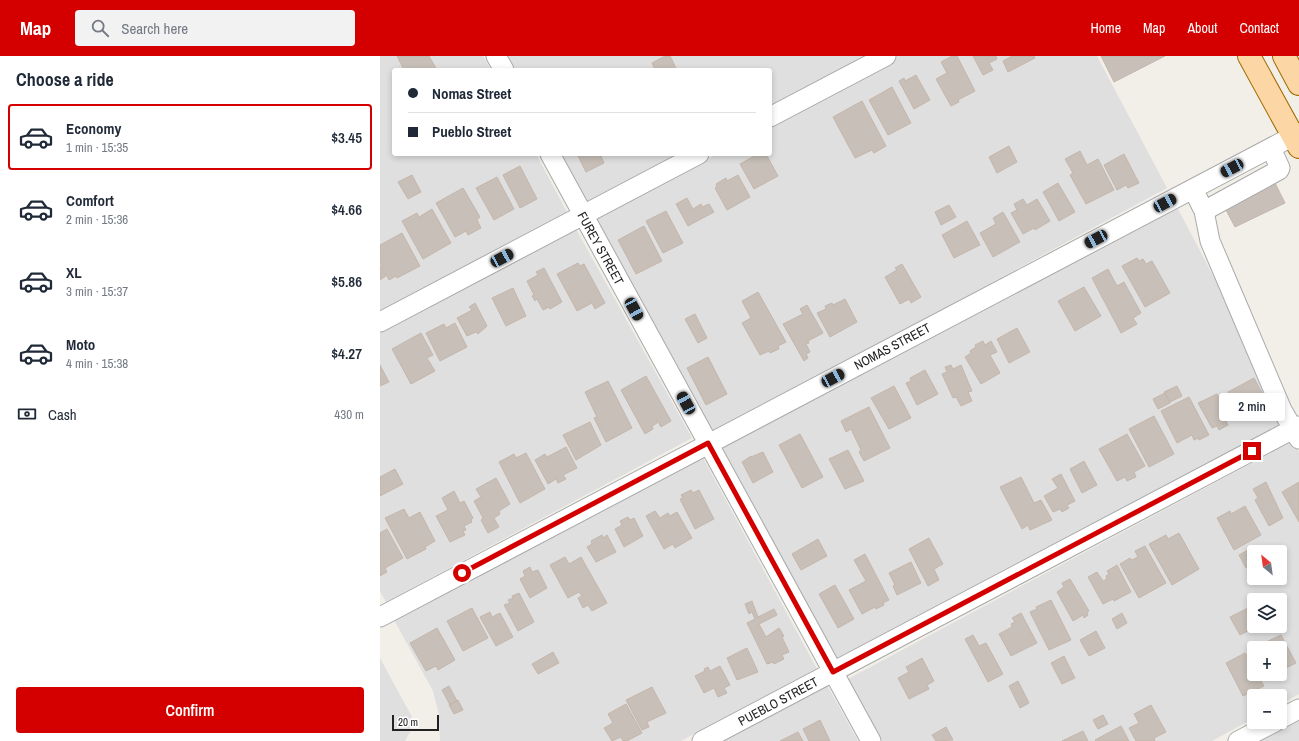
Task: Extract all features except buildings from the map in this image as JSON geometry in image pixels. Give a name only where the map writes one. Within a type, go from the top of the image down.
[{"type":"main road","points":[[1249,56],[1297,138]]},
{"type":"main road","points":[[1284,56],[1299,84]]},
{"type":"street","points":[[496,56],[503,68]]},
{"type":"street","points":[[772,116],[886,56]]},
{"type":"street","name":"NOMAS STREET","points":[[380,616],[1271,148],[1297,138]]},
{"type":"street","points":[[1204,211],[1279,170],[1280,168],[1271,148]]},
{"type":"street","name":"FUREY STREET","points":[[551,156],[871,741]]},
{"type":"street","points":[[380,322],[695,156]]},
{"type":"street","points":[[1193,189],[1204,211],[1210,241],[1282,410],[1297,432]]},
{"type":"street","name":"PUEBLO STREET","points":[[702,741],[1297,432]]},
{"type":"street","points":[[1287,715],[1299,709]]},
{"type":"street","points":[[1238,741],[1261,729]]},
{"type":"shaded area","points":[[380,56],[483,56],[490,68],[392,68],[392,156],[537,156],[567,212],[380,311]]},
{"type":"shaded area","points":[[501,56],[864,56],[772,106],[772,68],[507,68]]},
{"type":"shaded area","points":[[899,56],[1097,56],[1167,188],[709,435],[593,221],[713,156],[772,156],[772,124]]},
{"type":"shaded area","points":[[554,156],[679,156],[582,208]]},
{"type":"shaded area","points":[[1177,207],[1290,422],[832,663],[719,449]]},
{"type":"shaded area","points":[[576,229],[692,438],[386,602],[380,591],[380,331]]},
{"type":"shaded area","points":[[1293,441],[1299,452],[1299,694],[1287,701],[1287,689],[1247,689],[1247,722],[1212,741],[879,741],[846,680]]},
{"type":"shaded area","points":[[702,456],[817,669],[681,741],[440,741],[439,715],[433,691],[393,618]]},
{"type":"shaded area","points":[[380,658],[412,717],[410,732],[405,741],[380,741]]},
{"type":"shaded area","points":[[826,683],[858,741],[718,741]]},
{"type":"shaded area","points":[[1299,716],[1299,741],[1252,741],[1275,729],[1287,729],[1287,722]]},
{"type":"route","points":[[462,573],[708,443],[833,672],[1252,451]]}]
